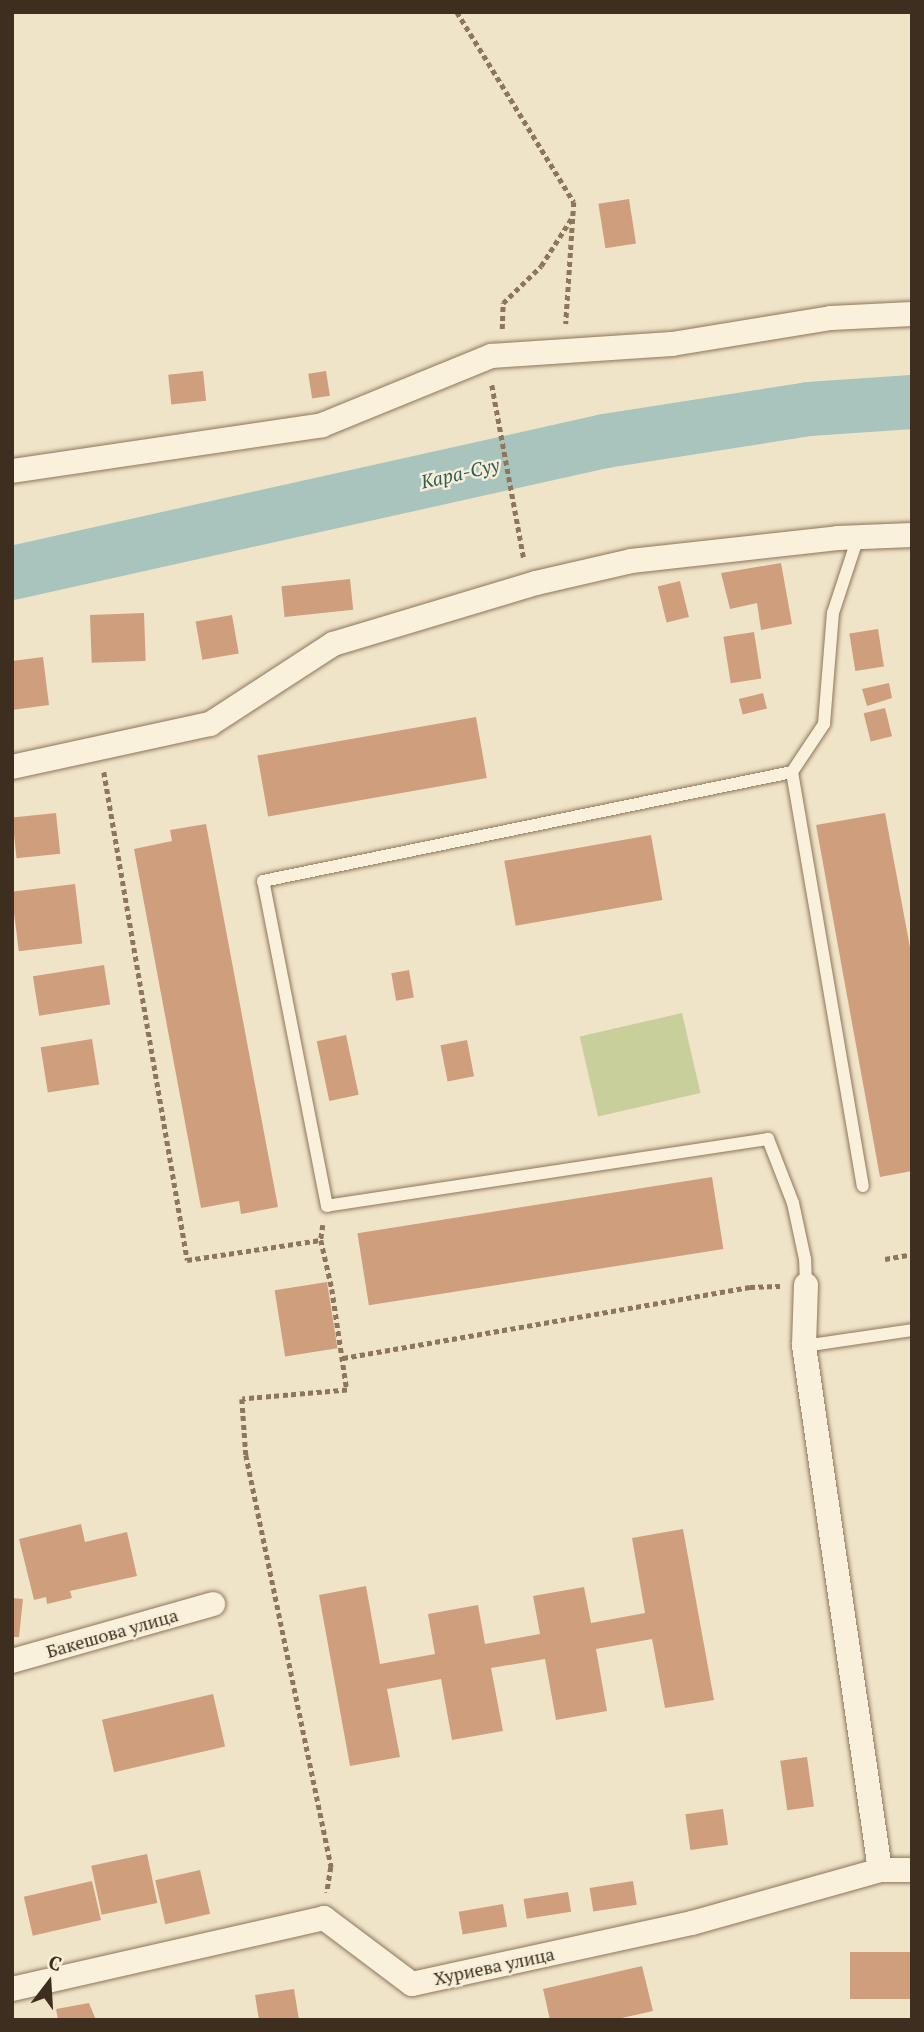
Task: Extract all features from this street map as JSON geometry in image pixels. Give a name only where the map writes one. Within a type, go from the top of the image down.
[{"type":"street","points":[[12,471],[322,425],[491,356],[672,344],[831,318],[912,314]]},
{"type":"street","points":[[12,767],[210,724],[332,644],[536,583],[631,561],[858,537],[912,535]]},
{"type":"street","points":[[806,1285],[804,1346],[880,1870]]},
{"type":"street","name":"Бакешова улица","points":[[12,1661],[212,1604]]},
{"type":"street","name":"Хуриева улица","points":[[324,1918],[412,1984],[691,1923],[880,1870],[912,1870]]},
{"type":"street","points":[[12,1989],[324,1918]]},
{"type":"lane","points":[[858,537],[833,613],[824,724],[792,772],[863,1186]]},
{"type":"lane","points":[[792,772],[263,881],[327,1206],[768,1139],[793,1203],[806,1259],[806,1285]]},
{"type":"lane","points":[[804,1346],[912,1330]]},
{"type":"path","points":[[457,12],[574,202],[565,308],[568,349]]},
{"type":"path","points":[[491,356],[502,327],[503,303],[541,266],[573,216]]},
{"type":"path","points":[[496,408],[524,559],[536,583]]},
{"type":"path","points":[[100,748],[187,1260],[321,1240]]},
{"type":"path","points":[[324,1918],[331,1867],[246,1455],[242,1399],[347,1390],[332,1289],[321,1240],[327,1206]]},
{"type":"path","points":[[885,1259],[912,1254]]},
{"type":"path","points":[[343,1358],[750,1287],[806,1285]]},
{"type":"green space","points":[[682,1013],[700,1093],[598,1117],[580,1037]]},
{"type":"building","points":[[629,199],[636,243],[605,248],[598,204]]},
{"type":"building","points":[[203,371],[206,401],[171,404],[168,375]]},
{"type":"building","points":[[326,371],[330,396],[312,399],[308,374]]},
{"type":"building","points":[[781,563],[792,624],[761,630],[757,603],[730,609],[721,573]]},
{"type":"building","points":[[350,579],[353,610],[285,617],[281,586]]},
{"type":"building","points":[[680,581],[689,617],[667,622],[658,587]]},
{"type":"building","points":[[144,613],[146,661],[92,663],[90,615]]},
{"type":"building","points":[[232,615],[239,653],[202,660],[196,621]]},
{"type":"building","points":[[878,629],[884,667],[855,671],[849,634]]},
{"type":"building","points":[[754,632],[761,678],[731,683],[723,637]]},
{"type":"building","points":[[43,657],[49,705],[12,710],[12,661]]},
{"type":"building","points":[[889,683],[892,698],[867,706],[862,689]]},
{"type":"building","points":[[763,693],[767,709],[743,715],[739,699]]},
{"type":"building","points":[[885,708],[892,736],[871,741],[864,713]]},
{"type":"building","points":[[476,717],[487,778],[268,817],[257,756]]},
{"type":"building","points":[[56,813],[60,854],[17,858],[12,818]]},
{"type":"building","points":[[885,813],[912,958],[912,1171],[880,1177],[816,825]]},
{"type":"building","points":[[206,824],[278,1207],[241,1214],[239,1201],[201,1208],[134,849],[172,841],[170,830]]},
{"type":"building","points":[[651,835],[662,900],[516,926],[504,861]]},
{"type":"building","points":[[75,884],[82,944],[19,951],[12,892]]},
{"type":"building","points":[[104,965],[110,1005],[39,1016],[33,976]]},
{"type":"building","points":[[409,970],[414,998],[396,1001],[391,973]]},
{"type":"building","points":[[346,1035],[359,1095],[329,1101],[317,1041]]},
{"type":"building","points":[[92,1039],[99,1084],[48,1093],[41,1047]]},
{"type":"building","points":[[467,1040],[474,1076],[448,1081],[440,1045]]},
{"type":"building","points":[[712,1177],[723,1249],[369,1305],[357,1233]]},
{"type":"building","points":[[327,1282],[337,1348],[285,1356],[275,1290]]},
{"type":"building","points":[[81,1524],[85,1542],[127,1532],[137,1576],[70,1591],[72,1598],[47,1604],[46,1597],[34,1600],[19,1539]]},
{"type":"building","points":[[683,1529],[714,1700],[665,1708],[652,1639],[596,1649],[607,1711],[556,1720],[545,1659],[491,1668],[503,1731],[452,1740],[441,1679],[387,1689],[400,1757],[350,1766],[319,1595],[366,1586],[380,1664],[435,1654],[428,1614],[478,1605],[485,1644],[540,1634],[533,1596],[584,1587],[591,1623],[645,1613],[632,1538]]},
{"type":"building","points":[[12,1598],[23,1599],[19,1637],[12,1637]]},
{"type":"building","points":[[213,1694],[225,1747],[114,1772],[102,1720]]},
{"type":"building","points":[[807,1757],[814,1807],[787,1810],[780,1761]]},
{"type":"building","points":[[723,1809],[728,1845],[690,1850],[685,1814]]},
{"type":"building","points":[[147,1854],[157,1903],[102,1915],[91,1866]]},
{"type":"building","points":[[200,1870],[210,1914],[165,1924],[155,1880]]},
{"type":"building","points":[[92,1881],[101,1920],[33,1936],[24,1897]]},
{"type":"building","points":[[633,1881],[637,1905],[593,1912],[590,1888]]},
{"type":"building","points":[[568,1892],[571,1912],[527,1919],[524,1899]]},
{"type":"building","points":[[503,1904],[507,1927],[463,1934],[459,1912]]},
{"type":"building","points":[[850,1952],[912,1952],[912,1999],[850,1999]]},
{"type":"building","points":[[642,1966],[653,2011],[613,2020],[550,2020],[543,1989]]},
{"type":"building","points":[[294,1989],[299,2020],[259,2020],[255,1995]]},
{"type":"building","points":[[89,2003],[96,2020],[58,2020],[56,2009]]},
{"type":"waterway","name":"Кара-Суу","points":[[12,573],[605,441],[809,409],[912,402]]}]
